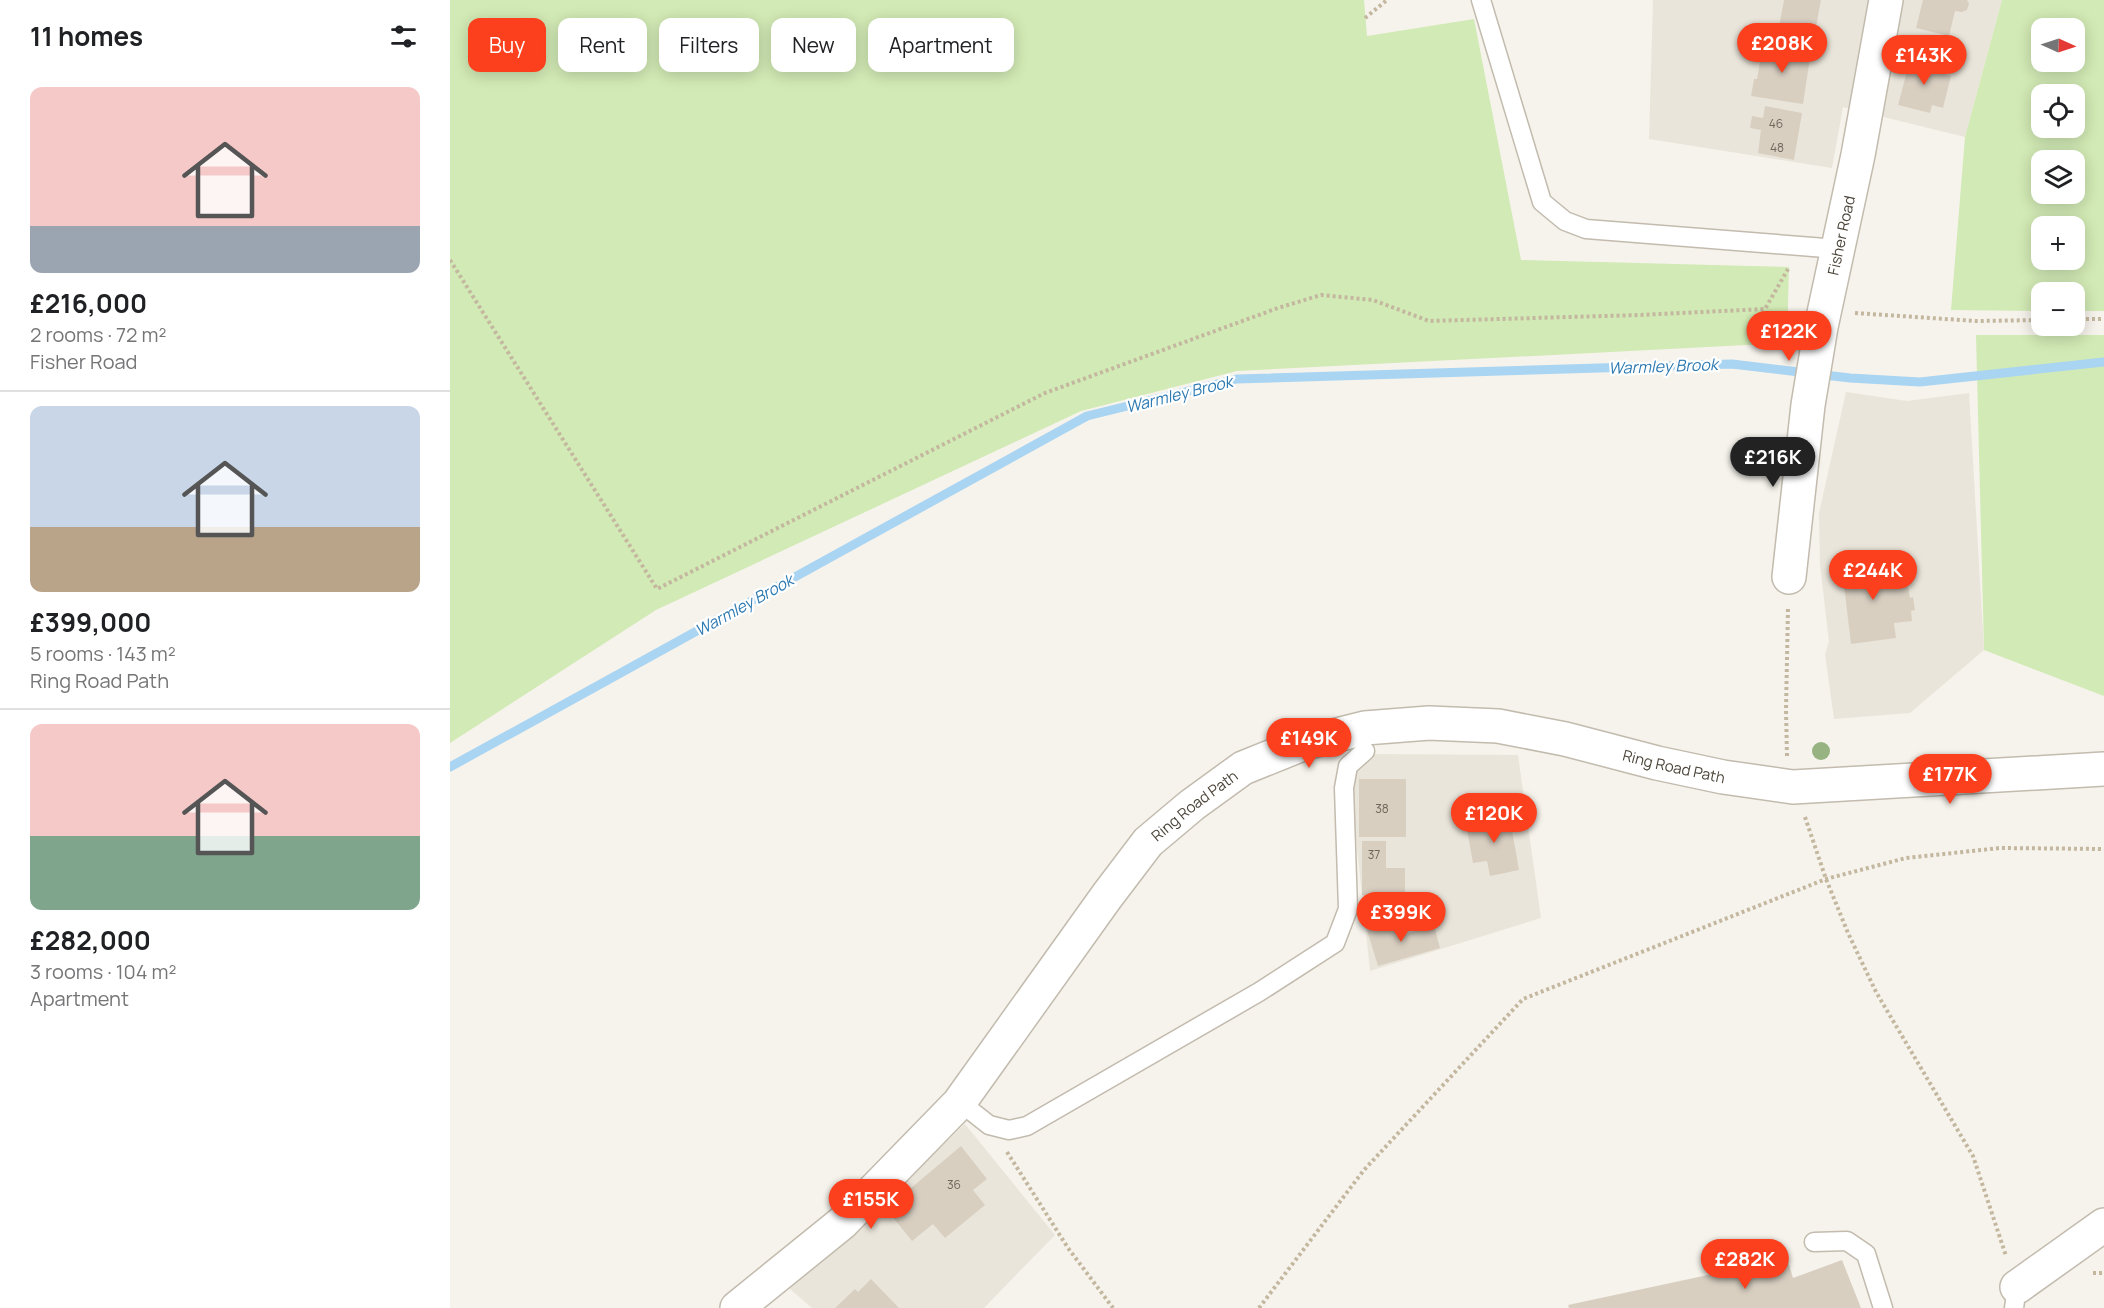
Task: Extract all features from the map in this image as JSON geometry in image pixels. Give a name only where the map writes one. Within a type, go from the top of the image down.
[{"type":"street","name":"Fisher Road","points":[[1789,577],[1808,405],[1886,0]]},
{"type":"street","name":"Ring Road Path","points":[[736,1308],[842,1222],[957,1101],[1148,843],[1192,805],[1243,768],[1305,743],[1365,729],[1429,723],[1498,726],[1564,739],[1723,777],[1793,787],[2104,769]]},
{"type":"street","points":[[2015,1298],[2104,1225]]},
{"type":"lane","points":[[1481,0],[1542,202],[1564,221],[1586,229],[1838,249]]},
{"type":"lane","points":[[957,1101],[989,1125],[1009,1130],[1027,1126],[1249,998],[1335,943],[1348,909],[1344,789],[1348,766],[1365,751]]},
{"type":"lane","points":[[1814,1242],[1847,1241],[1866,1254],[1883,1308]]},
{"type":"path","points":[[1365,18],[1388,0]]},
{"type":"path","points":[[450,260],[657,589],[1045,393],[1310,298],[1321,295],[1373,300],[1429,321],[1765,309],[1801,246]]},
{"type":"path","points":[[1823,319],[2031,320]]},
{"type":"path","points":[[2085,319],[2104,319]]},
{"type":"path","points":[[1789,577],[1787,774],[1848,933],[1876,992],[1973,1156],[2015,1298]]},
{"type":"path","points":[[1259,1308],[1364,1170],[1523,999],[1826,879],[1906,858],[2000,848],[2104,849]]},
{"type":"path","points":[[989,1125],[1068,1248],[1113,1308]]},
{"type":"shaded area","points":[[1653,0],[2002,0],[1965,137],[1843,107],[1832,168],[1649,139]]},
{"type":"shaded area","points":[[1846,392],[1907,401],[1969,393],[1984,650],[1910,713],[1834,719],[1825,654],[1829,642],[1820,565],[1819,513]]},
{"type":"shaded area","points":[[1375,754],[1518,755],[1541,918],[1370,971],[1351,791],[1358,768]]},
{"type":"shaded area","points":[[965,1124],[1055,1235],[984,1308],[812,1308],[783,1283],[850,1234]]},
{"type":"green space","points":[[450,0],[1364,0],[1367,36],[1474,19],[1521,260],[1789,267],[1787,343],[1237,371],[1081,411],[656,610],[450,743]]},
{"type":"green space","points":[[2002,0],[2104,0],[2104,311],[2085,311],[2085,282],[2031,282],[2031,311],[1951,310],[1965,137]]},
{"type":"green space","points":[[1976,335],[2104,335],[2104,696],[1984,650]]},
{"type":"building","points":[[1784,0],[1821,0],[1813,43],[1777,37]]},
{"type":"building","points":[[1923,0],[1967,0],[1969,4],[1967,10],[1955,11],[1949,36],[1916,28]]},
{"type":"building","points":[[1763,44],[1811,51],[1803,104],[1751,96],[1754,79],[1757,79]]},
{"type":"building","points":[[1911,56],[1943,64],[1940,73],[1951,76],[1943,108],[1932,105],[1930,113],[1898,105]]},
{"type":"building","points":[[1765,106],[1802,113],[1794,160],[1758,153],[1761,130],[1750,128],[1752,116],[1763,118]]},
{"type":"building","points":[[1886,556],[1889,589],[1908,587],[1910,598],[1913,597],[1915,610],[1911,611],[1912,621],[1894,623],[1896,638],[1851,644],[1841,561]]},
{"type":"building","points":[[1359,779],[1406,779],[1406,837],[1359,837]]},
{"type":"building","points":[[1503,808],[1506,825],[1511,824],[1519,870],[1490,876],[1487,861],[1473,863],[1467,830],[1487,827],[1484,812]]},
{"type":"building","points":[[1362,841],[1386,841],[1386,868],[1405,868],[1405,894],[1362,895]]},
{"type":"building","points":[[1393,922],[1397,937],[1434,925],[1440,948],[1378,966],[1367,930]]},
{"type":"building","points":[[961,1146],[987,1179],[973,1190],[985,1205],[945,1238],[933,1224],[912,1241],[886,1209]]},
{"type":"building","points":[[1787,1258],[1793,1278],[1842,1260],[1861,1308],[1569,1308],[1568,1305]]},
{"type":"building","points":[[871,1279],[899,1308],[835,1308],[855,1289],[858,1292]]},
{"type":"waterway","name":"Warmley Brook","points":[[450,767],[1087,416],[1237,379],[1732,364],[1850,378],[1920,382],[2104,362]]}]
